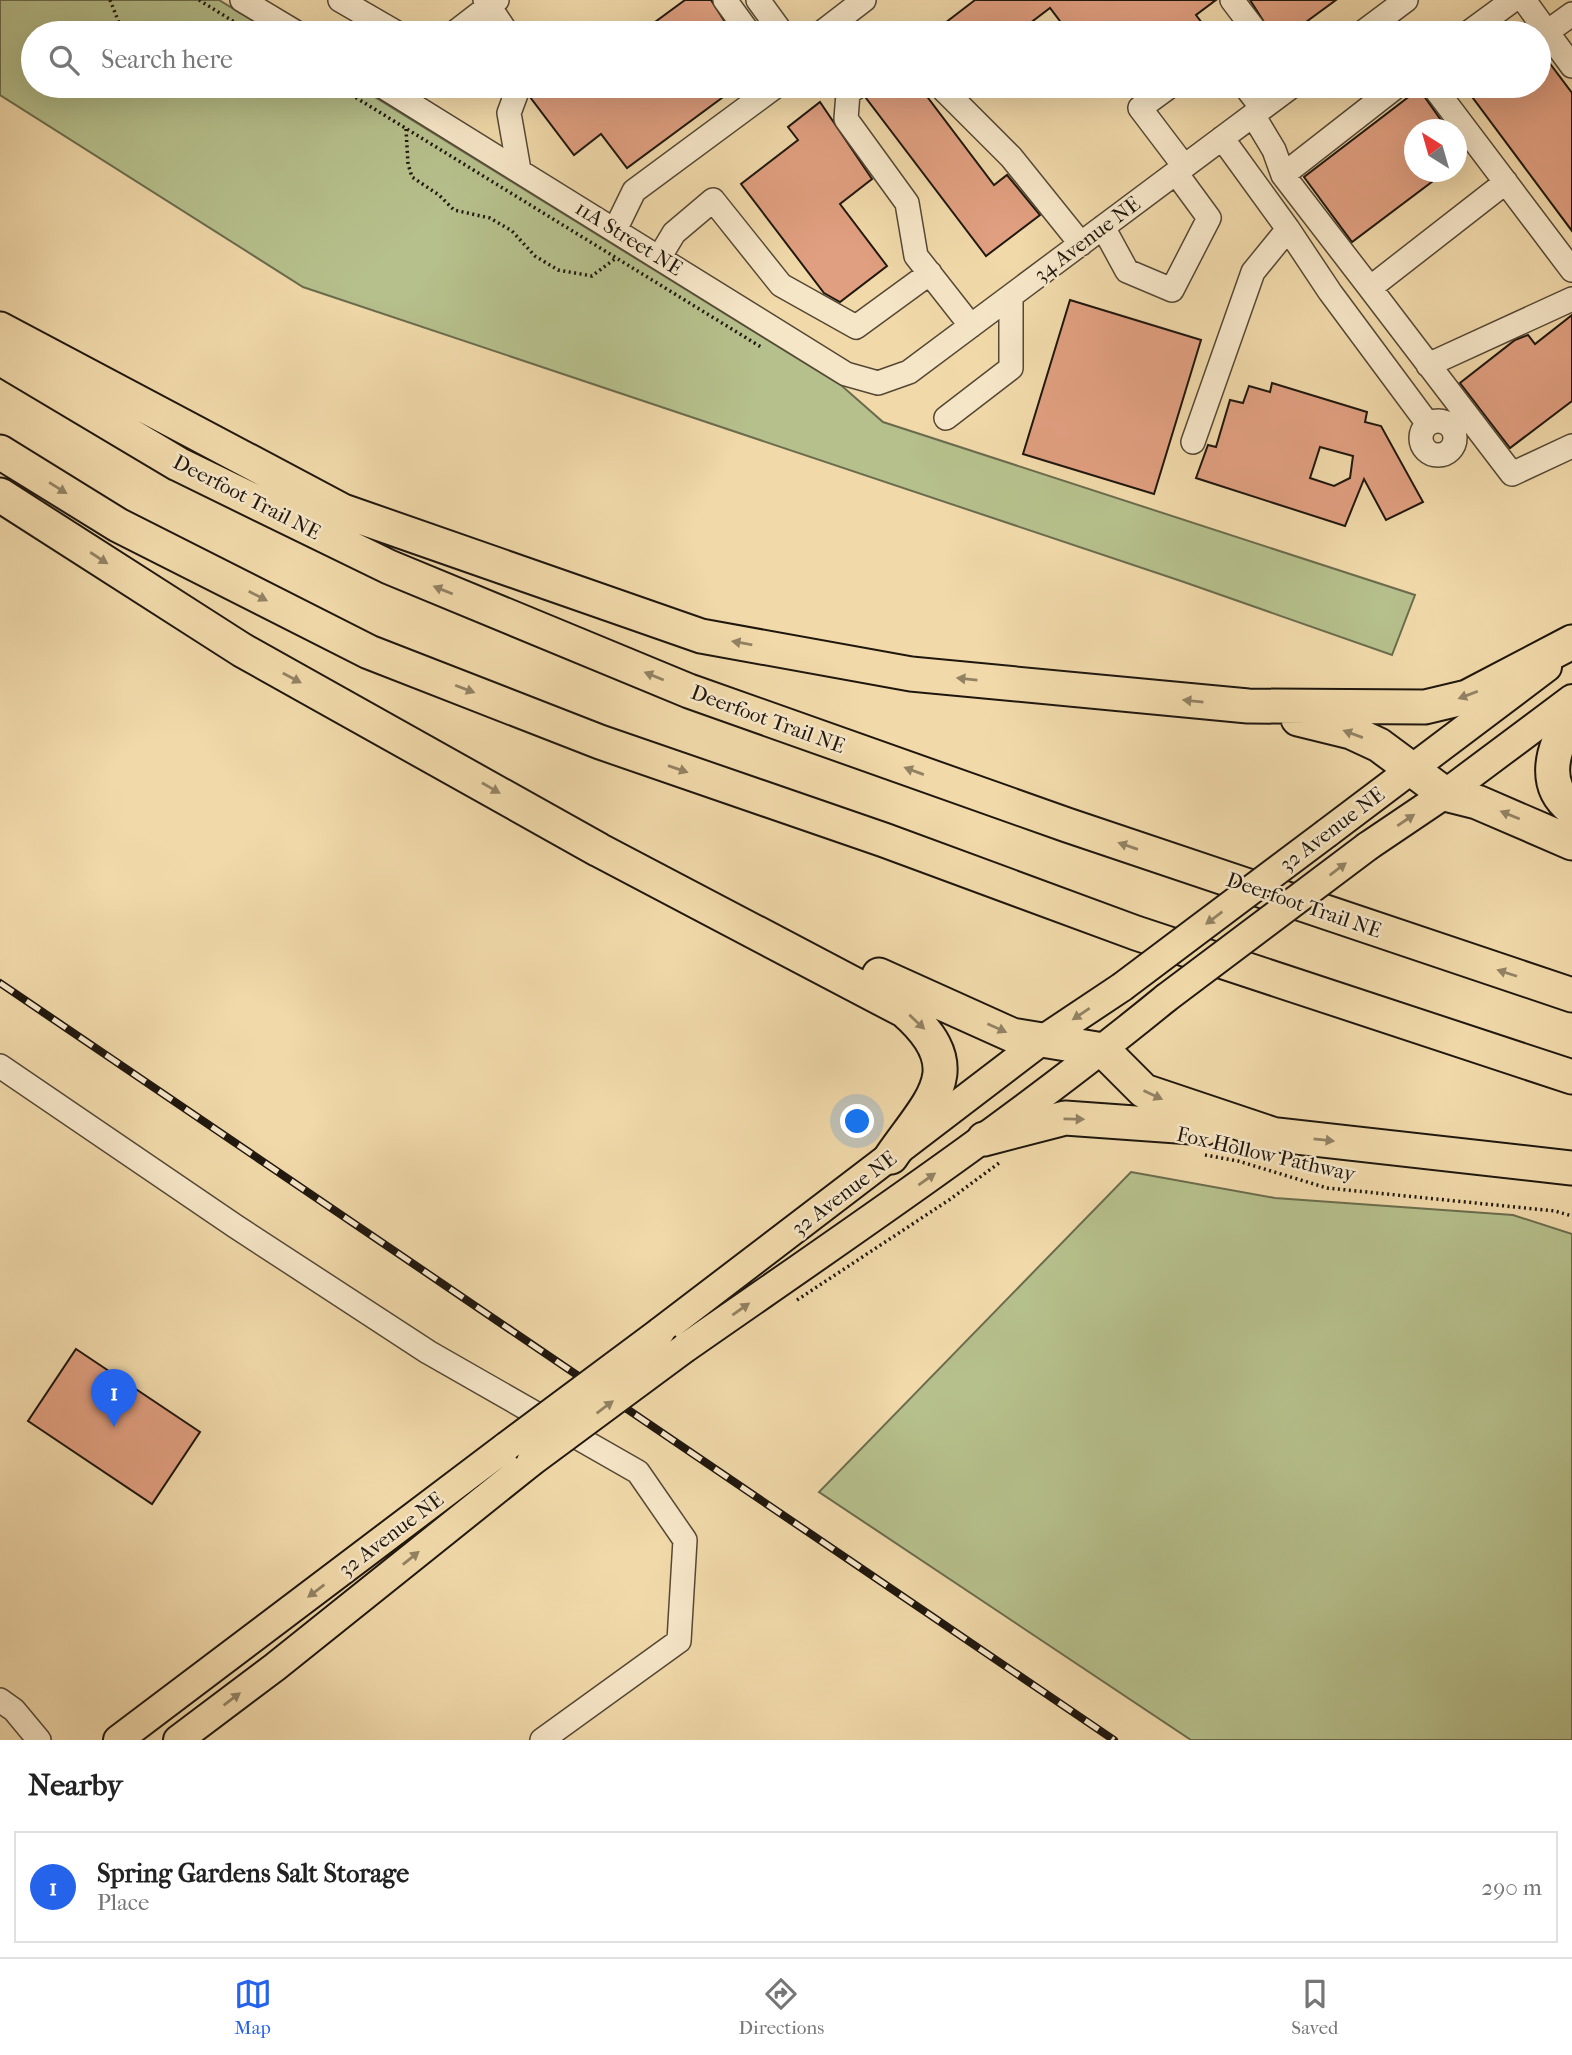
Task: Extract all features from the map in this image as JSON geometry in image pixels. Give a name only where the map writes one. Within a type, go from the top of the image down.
[{"type":"highway","points":[[0,328],[343,511],[701,636],[911,674],[1248,706],[1425,707],[1467,697],[1572,642]]},
{"type":"highway","name":"Deerfoot Trail NE","points":[[0,358],[178,464],[389,567],[689,691],[1067,825],[1572,995]]},
{"type":"highway","points":[[0,452],[118,524],[369,652],[600,742],[884,840],[1136,933],[1572,1077]]},
{"type":"highway","points":[[0,495],[242,650],[599,850],[905,1011],[925,1028],[937,1045],[941,1063],[939,1083],[891,1157]]},
{"type":"highway","points":[[1248,706],[1351,732],[1379,745],[1445,794],[1477,802],[1572,843]]},
{"type":"highway","points":[[1572,718],[1555,754],[1550,774],[1562,801],[1572,809]]},
{"type":"highway","points":[[599,850],[1012,1035],[1102,1050],[1144,1091],[1272,1134]]},
{"type":"highway","points":[[997,1153],[1065,1118],[1272,1134],[1572,1168]]},
{"type":"main road","name":"32 Avenue NE","points":[[118,1740],[1041,1041],[1122,987],[1572,648]]},
{"type":"main road","name":"32 Avenue NE","points":[[177,1740],[275,1667],[531,1462],[685,1348],[997,1153],[1102,1050],[1166,998],[1368,846],[1445,794],[1572,699]]},
{"type":"street","points":[[242,0],[277,21]]},
{"type":"street","points":[[340,0],[376,21]]},
{"type":"street","points":[[725,0],[741,21]]},
{"type":"street","points":[[758,0],[773,21]]},
{"type":"street","points":[[837,21],[864,0]]},
{"type":"street","points":[[1233,0],[1248,21]]},
{"type":"street","points":[[1391,21],[1406,0]]},
{"type":"street","points":[[1484,21],[1513,0]]},
{"type":"street","points":[[1524,0],[1539,21]]},
{"type":"street","points":[[468,21],[491,2],[501,21]]},
{"type":"street","points":[[1551,29],[1572,13]]},
{"type":"street","points":[[1551,37],[1572,66]]},
{"type":"street","name":"11A Street NE","points":[[403,98],[846,374],[878,383]]},
{"type":"street","points":[[515,98],[509,113],[519,170]]},
{"type":"street","points":[[615,230],[634,191],[760,98]]},
{"type":"street","points":[[848,98],[846,119],[907,202],[916,256],[971,326]]},
{"type":"street","points":[[952,98],[1011,157],[1081,244]]},
{"type":"street","points":[[1102,227],[1127,271],[1172,290],[1209,218],[1140,108],[1154,98]]},
{"type":"street","points":[[1251,98],[1283,175],[1512,474],[1572,446]]},
{"type":"street","name":"34 Avenue NE","points":[[878,383],[909,372],[1275,98]]},
{"type":"street","points":[[1283,175],[1382,98]]},
{"type":"street","points":[[1442,98],[1572,270]]},
{"type":"street","points":[[1222,138],[1330,292],[1428,424]]},
{"type":"street","points":[[1370,288],[1506,182]]},
{"type":"street","points":[[659,258],[674,233],[713,200],[781,285],[856,327],[930,273]]},
{"type":"street","points":[[1193,442],[1253,272],[1288,229]]},
{"type":"street","points":[[946,418],[1011,368],[1011,296]]},
{"type":"street","points":[[1428,365],[1572,299]]},
{"type":"street","points":[[0,1066],[235,1226],[428,1352],[638,1472],[685,1540],[679,1641],[542,1740]]},
{"type":"street","points":[[0,1700],[14,1710],[39,1740]]},
{"type":"path","points":[[110,0],[118,21]]},
{"type":"path","points":[[199,0],[233,21]]},
{"type":"path","points":[[406,129],[408,164],[412,177],[439,195],[454,210],[490,218],[512,231],[535,256],[558,270],[592,276],[616,258]]},
{"type":"path","name":"Fox Hollow Pathway","points":[[1199,1153],[1238,1161],[1326,1188],[1555,1211],[1572,1216]]},
{"type":"green space","points":[[0,0],[219,0],[253,21],[21,21],[21,98],[376,98],[842,386],[883,422],[1415,595],[1392,655],[1181,581],[303,287],[0,95]]},
{"type":"green space","points":[[1131,1172],[1275,1198],[1513,1215],[1572,1234],[1572,1740],[1191,1740],[819,1492]]},
{"type":"building","points":[[685,0],[711,0],[724,21],[656,21]]},
{"type":"building","points":[[975,0],[1216,0],[1196,15],[1200,21],[1060,21],[1050,8],[1033,21],[948,21]]},
{"type":"building","points":[[1250,0],[1336,0],[1307,21],[1263,21]]},
{"type":"building","points":[[1551,65],[1572,93],[1572,231],[1473,98],[1551,98]]},
{"type":"building","points":[[531,98],[722,98],[627,168],[601,134],[574,155]]},
{"type":"building","points":[[866,98],[928,98],[994,185],[1007,175],[1040,215],[986,256]]},
{"type":"building","points":[[1407,98],[1425,98],[1440,119],[1404,119],[1404,182],[1432,182],[1352,242],[1304,177]]},
{"type":"building","points":[[820,102],[872,179],[840,204],[887,266],[840,302],[824,293],[741,184],[798,140],[788,127]]},
{"type":"building","points":[[1070,300],[1201,340],[1154,494],[1023,454]]},
{"type":"building","points":[[1572,315],[1572,401],[1510,448],[1460,383],[1515,340],[1528,335],[1535,344]]},
{"type":"building","points":[[1272,383],[1367,412],[1365,422],[1381,426],[1423,502],[1386,520],[1364,479],[1345,526],[1196,478],[1208,445],[1216,447],[1230,400],[1243,403],[1249,386],[1270,392]],"holes":[[[1320,447],[1353,456],[1350,478],[1334,486],[1310,478]]]},
{"type":"building","points":[[76,1349],[200,1432],[152,1504],[28,1421]]},
{"type":"railway","points":[[0,983],[1114,1740]]},
{"type":"place","name":"Spring Gardens Salt Storage","points":[[114,1427]]}]
